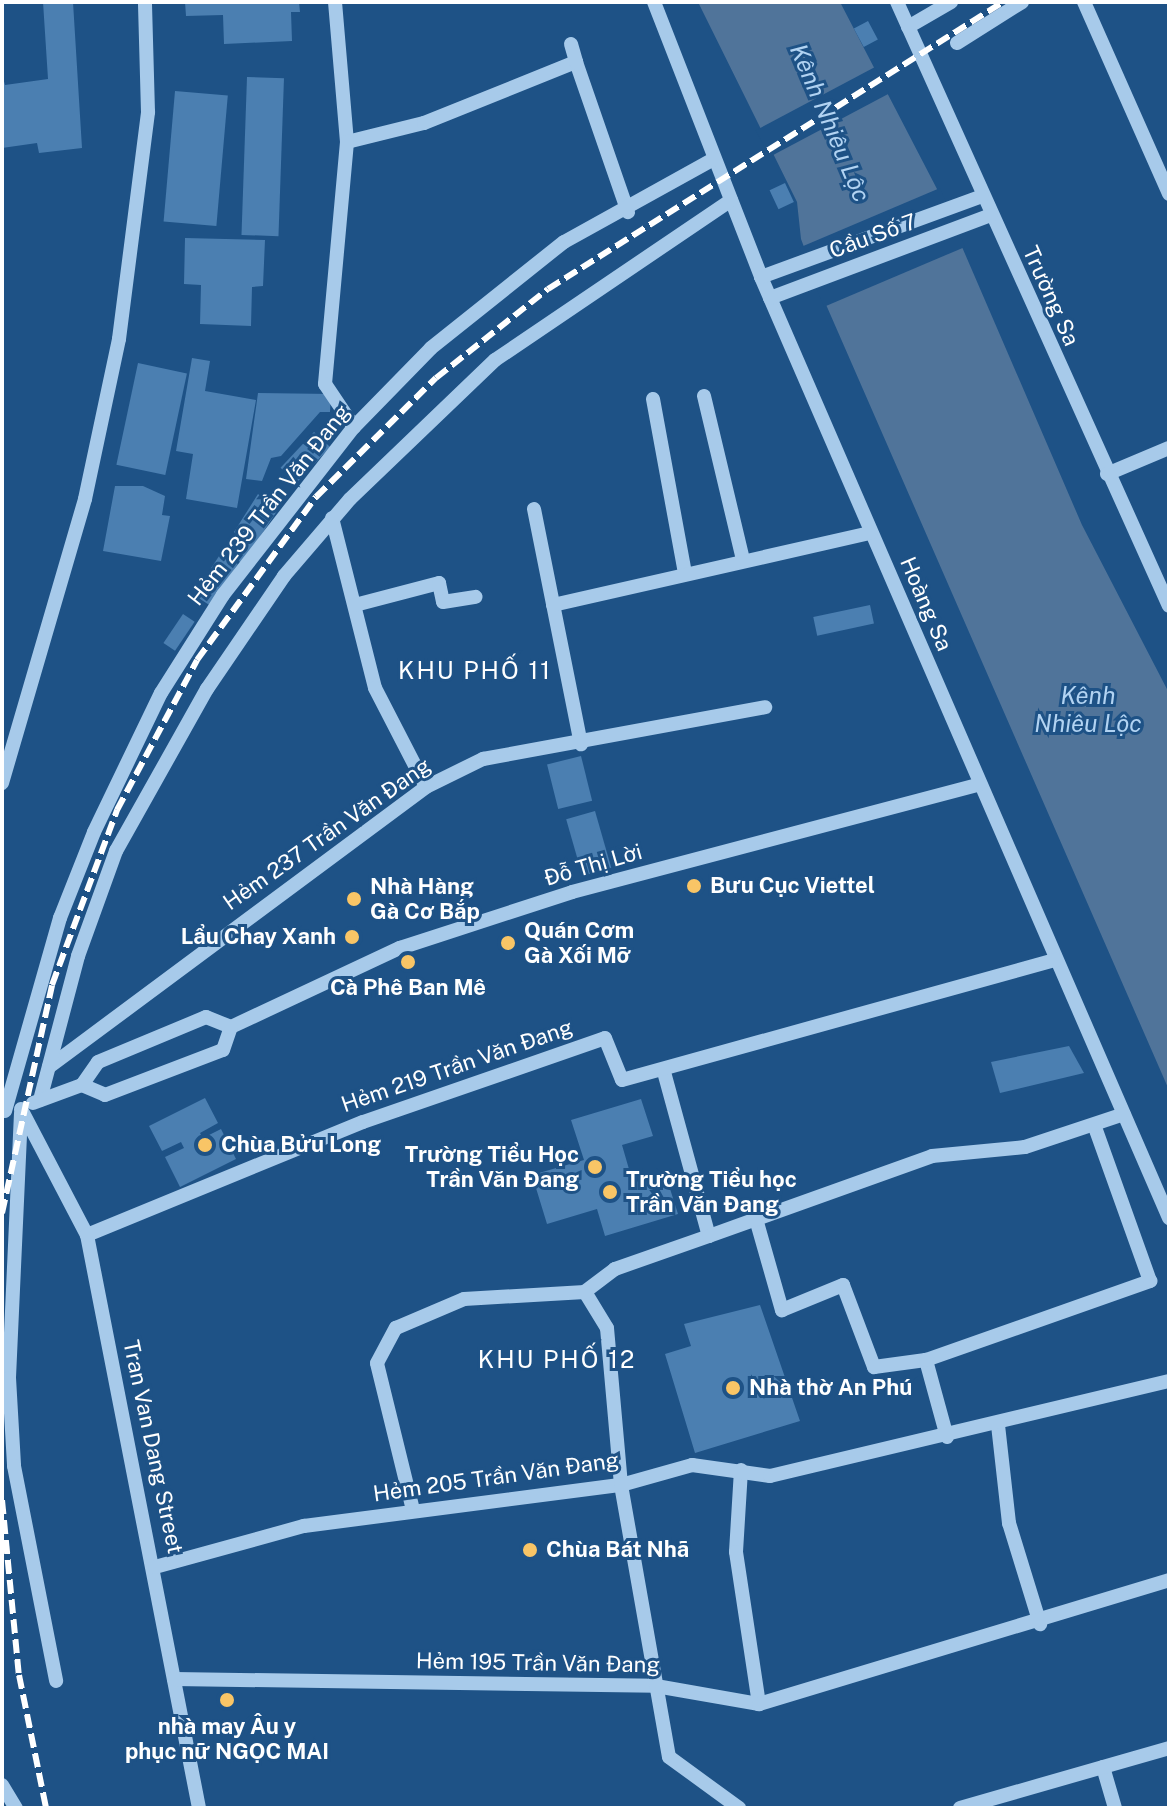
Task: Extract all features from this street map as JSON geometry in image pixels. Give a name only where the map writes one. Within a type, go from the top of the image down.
[{"type":"street","points":[[2,783],[30,668],[70,553],[134,248],[148,112],[145,2]]},
{"type":"street","points":[[335,2],[347,142],[325,384],[354,427]]},
{"type":"street","name":"Hoàng Sa","points":[[654,2],[761,277],[1169,1218]]},
{"type":"street","name":"Trường Sa","points":[[897,2],[1169,606]]},
{"type":"street","points":[[908,27],[951,2]]},
{"type":"street","points":[[957,43],[1022,2]]},
{"type":"street","points":[[1084,2],[1169,194]]},
{"type":"street","points":[[571,44],[628,212]]},
{"type":"street","points":[[347,142],[424,123],[576,62]]},
{"type":"street","name":"Hẻm 239 Trần Văn Đang","points":[[4,1111],[60,918],[127,759],[223,595],[354,427],[413,364],[519,276],[714,159]]},
{"type":"street","name":"Cầu Số 7","points":[[761,277],[982,196]]},
{"type":"street","points":[[40,1100],[116,851],[207,689],[332,518],[495,360],[731,200]]},
{"type":"street","name":"Cầu Số 7","points":[[770,298],[991,215]]},
{"type":"street","points":[[704,396],[743,560]]},
{"type":"street","points":[[653,399],[685,573]]},
{"type":"street","points":[[1107,474],[1169,448]]},
{"type":"street","points":[[534,509],[581,744]]},
{"type":"street","points":[[332,518],[375,688],[426,787]]},
{"type":"street","points":[[553,605],[871,533]]},
{"type":"street","points":[[355,605],[439,583],[443,602],[476,597]]},
{"type":"street","name":"Hẻm 237 Trần Văn Đang","points":[[48,1067],[426,787],[483,759],[581,744],[765,707]]},
{"type":"street","name":"Đỗ Thị Lời","points":[[82,1085],[105,1095],[223,1050],[231,1027],[400,948],[557,897],[980,784]]},
{"type":"street","name":"Hẻm 219 Trần Văn Ðang","points":[[87,1235],[363,1122],[605,1038],[622,1080],[664,1072],[1056,960]]},
{"type":"street","name":"Đỗ Thị Lời","points":[[4,1111],[21,1109],[82,1085],[98,1062],[206,1017],[231,1027]]},
{"type":"street","points":[[664,1072],[709,1236]]},
{"type":"street","points":[[21,1109],[9,1378],[14,1466],[56,1681]]},
{"type":"street","name":"Tran Van Dang Street","points":[[21,1109],[87,1235],[155,1567],[199,1808]]},
{"type":"street","points":[[413,1510],[377,1363],[396,1328],[464,1299],[585,1292],[615,1269],[932,1156],[1025,1147],[1124,1114]]},
{"type":"street","points":[[756,1219],[782,1310],[843,1285],[874,1367],[926,1360],[1150,1281],[1094,1125]]},
{"type":"street","points":[[585,1292],[607,1328],[621,1485],[669,1757],[739,1808]]},
{"type":"street","points":[[926,1360],[947,1437]]},
{"type":"street","name":"Hẻm 205 Trần Văn Ðang","points":[[155,1567],[304,1526],[621,1485],[692,1465],[770,1476],[998,1425],[1169,1381]]},
{"type":"street","points":[[998,1425],[1009,1523],[1040,1624]]},
{"type":"street","points":[[741,1470],[736,1552],[759,1704]]},
{"type":"street","name":"Hẻm 195 Trần Văn Ðang","points":[[174,1679],[656,1686],[759,1704],[1040,1624],[1169,1580]]},
{"type":"street","points":[[960,1808],[1169,1748]]},
{"type":"street","points":[[1103,1767],[1115,1808]]},
{"type":"street","points":[[2,1785],[16,1808]]},
{"type":"water","name":"Kênh Nhiêu Lộc","points":[[698,2],[840,2],[937,189],[1082,525],[1169,693],[1169,1090],[824,300],[801,239],[797,202]]},
{"type":"pier","points":[[875,67],[889,93],[770,157],[756,130]]},
{"type":"pier","points":[[940,188],[965,247],[824,307],[799,248]]},
{"type":"building","points":[[43,2],[73,2],[82,148],[39,153],[37,143],[2,148],[2,74],[5,85],[48,79]]},
{"type":"building","points":[[185,2],[299,2],[300,12],[291,12],[292,41],[224,44],[223,15],[186,16]]},
{"type":"building","points":[[868,21],[878,40],[864,47],[854,29]]},
{"type":"building","points":[[247,77],[284,78],[278,236],[241,235]]},
{"type":"building","points":[[175,91],[228,96],[216,226],[164,222]]},
{"type":"building","points":[[785,183],[794,202],[778,209],[770,190]]},
{"type":"building","points":[[185,238],[265,240],[263,286],[252,287],[251,326],[200,324],[201,285],[184,284]]},
{"type":"building","points":[[192,358],[210,361],[205,391],[256,400],[237,508],[186,499],[193,454],[176,451]]},
{"type":"building","points":[[138,363],[187,373],[165,475],[116,465]]},
{"type":"building","points":[[258,393],[331,394],[330,412],[320,412],[281,456],[271,458],[262,481],[246,479]]},
{"type":"building","points":[[314,432],[330,447],[297,483],[281,468]]},
{"type":"building","points":[[115,486],[143,486],[165,496],[162,515],[170,516],[161,561],[103,551]]},
{"type":"building","points":[[258,494],[277,511],[242,564],[232,554],[243,540],[234,532]]},
{"type":"building","points":[[221,553],[238,564],[211,606],[194,595]]},
{"type":"building","points":[[870,605],[874,624],[817,636],[813,617]]},
{"type":"building","points":[[183,614],[195,622],[175,651],[163,643]]},
{"type":"building","points":[[581,756],[592,801],[558,809],[547,764]]},
{"type":"building","points":[[595,811],[611,868],[582,876],[566,819]]},
{"type":"building","points":[[1069,1046],[1084,1073],[1000,1093],[991,1062]]},
{"type":"building","name":"Chùa Bửu Long","points":[[205,1098],[218,1123],[200,1133],[203,1138],[221,1129],[236,1159],[180,1187],[165,1157],[184,1148],[181,1142],[162,1151],[149,1126]]},
{"type":"building","name":"Trường Tiểu Học Trần Văn Đang","points":[[641,1099],[653,1136],[622,1145],[633,1183],[665,1173],[678,1214],[605,1236],[597,1209],[547,1224],[532,1175],[584,1160],[571,1120]]},
{"type":"building","name":"Nhà thờ An Phú","points":[[760,1305],[800,1421],[695,1453],[665,1354],[691,1346],[684,1324]]},
{"type":"railway","points":[[2,1213],[52,985],[117,810],[197,660],[316,497],[436,378],[548,289],[1003,2]]},
{"type":"railway","points":[[2,1500],[19,1675],[46,1808]]},
{"type":"place","name":"Bưu Cục Viettel","points":[[694,886]]},
{"type":"place","name":"Nhà Hàng Gà Cơ Bắp","points":[[354,899]]},
{"type":"place","name":"Lẩu Chay Xanh","points":[[352,937]]},
{"type":"place","name":"Quán Cơm Gà Xối Mỡ","points":[[508,943]]},
{"type":"place","name":"Cà Phê Ban Mê","points":[[408,962]]},
{"type":"place","name":"Chùa Bửu Long","points":[[205,1145]]},
{"type":"place","name":"Trường Tiểu Học Trần Văn Đang","points":[[595,1167]]},
{"type":"place","name":"Trường Tiểu học Trần Văn Đang","points":[[610,1192]]},
{"type":"place","name":"Nhà thờ An Phú","points":[[733,1388]]},
{"type":"place","name":"Chùa Bát Nhã","points":[[530,1550]]},
{"type":"place","name":"nhà may Âu y phục nữ NGỌC MAI","points":[[227,1700]]},
{"type":"district","name":"KHU PHỐ 11","points":[[475,671]]},
{"type":"district","name":"KHU PHỐ 12","points":[[557,1360]]}]
